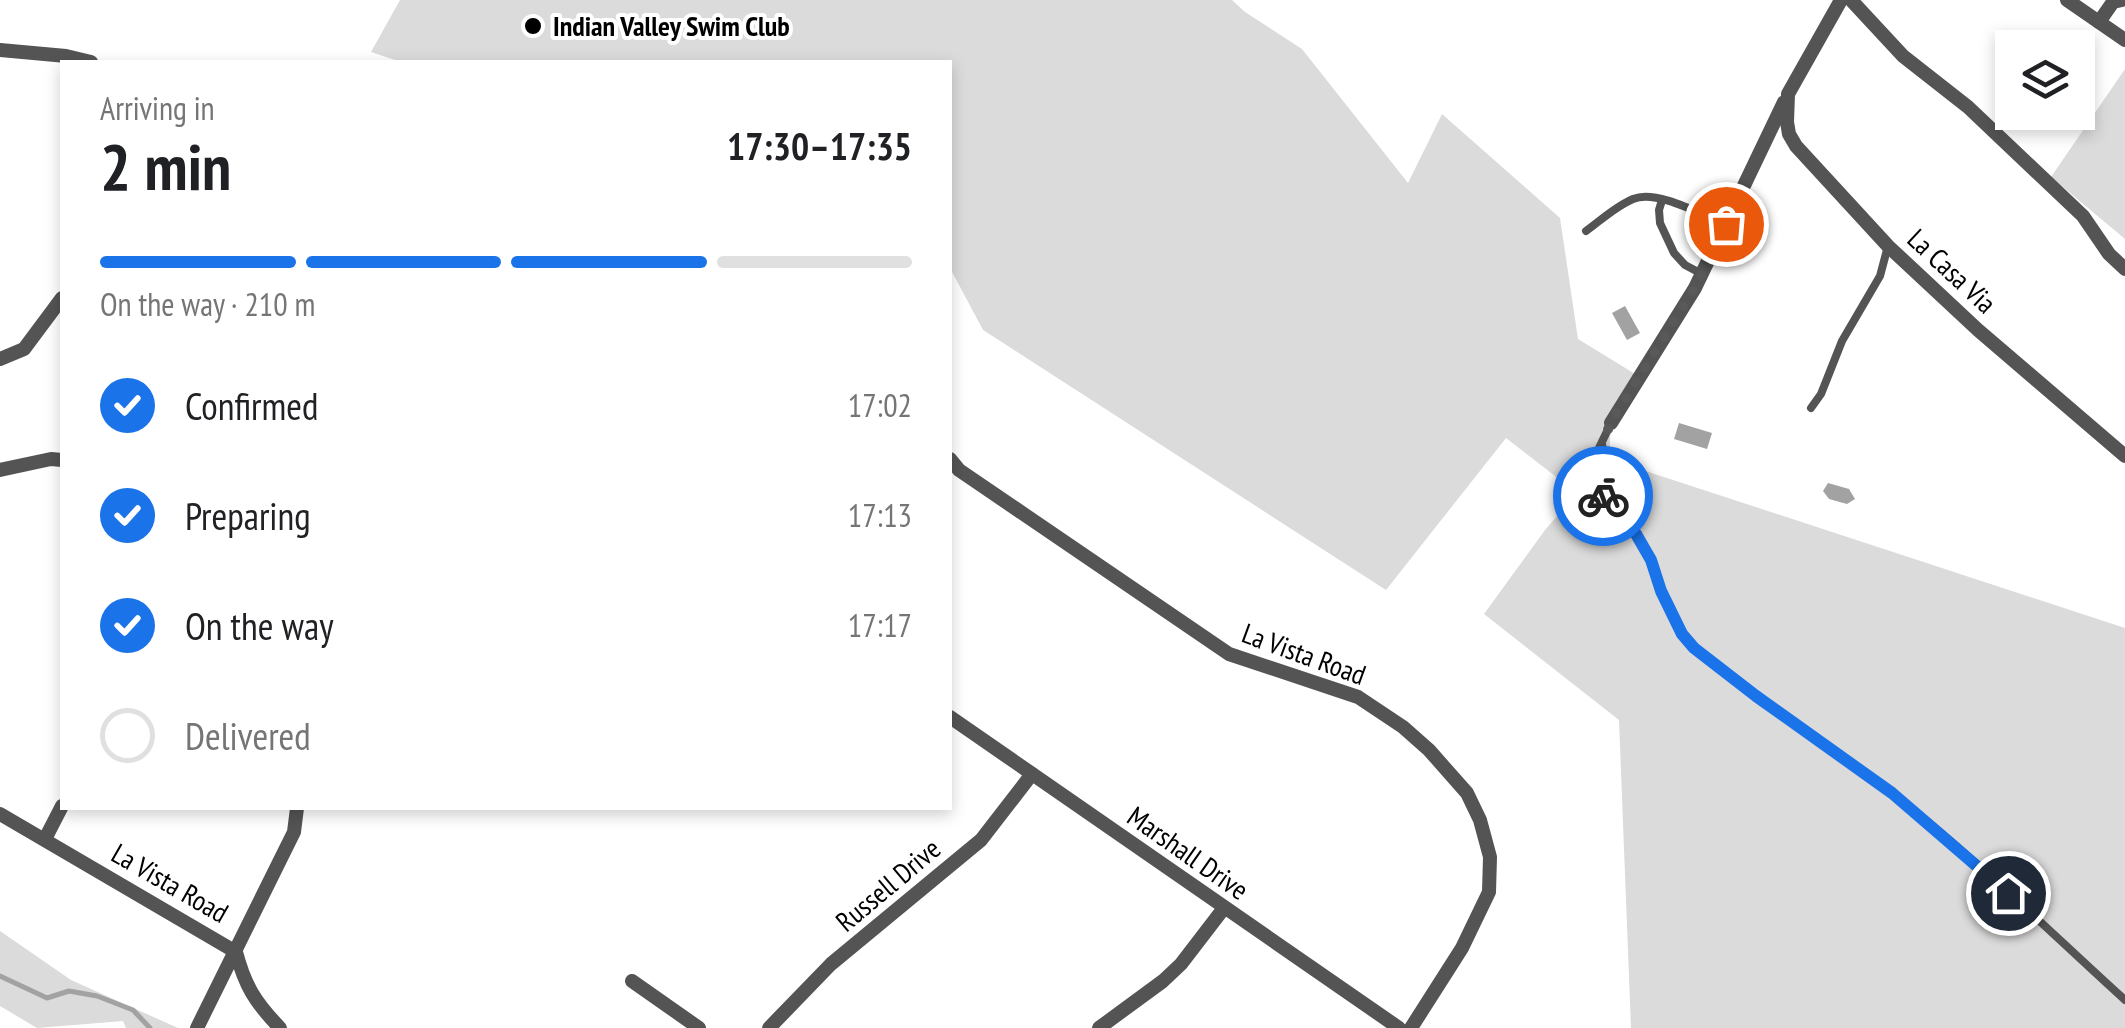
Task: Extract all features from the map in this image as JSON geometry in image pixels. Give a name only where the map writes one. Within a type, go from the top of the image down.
[{"type":"street","points":[[1611,422],[1702,274],[1788,94],[1841,0]]},
{"type":"street","points":[[1851,0],[1904,56],[1968,107],[2083,216],[2109,254],[2125,269]]},
{"type":"street","points":[[2067,0],[2125,40]]},
{"type":"street","points":[[2099,22],[2113,2],[2122,0]]},
{"type":"street","points":[[0,50],[81,60]]},
{"type":"street","name":"La Casa Via","points":[[1788,94],[1787,122],[1796,146],[1888,246],[1978,330],[2125,456]]},
{"type":"street","points":[[0,359],[24,349],[60,301]]},
{"type":"street","points":[[0,470],[60,460]]},
{"type":"street","name":"La Vista Road","points":[[952,461],[959,470],[1228,654],[1358,697],[1429,750],[1466,793],[1480,820],[1490,857],[1489,892],[1462,948],[1411,1028]]},
{"type":"street","name":"Marshall Drive","points":[[952,718],[1398,1028]]},
{"type":"street","name":"Russell Drive","points":[[769,1028],[831,964],[981,840],[1032,774]]},
{"type":"street","points":[[45,839],[60,810]]},
{"type":"street","points":[[197,1028],[294,832],[297,810]]},
{"type":"street","name":"La Vista Road","points":[[0,814],[236,952],[244,983],[280,1028]]},
{"type":"street","points":[[1099,1028],[1163,982],[1224,908]]},
{"type":"street","points":[[632,982],[699,1028]]},
{"type":"lane","points":[[1586,231],[1630,200],[1651,196],[1726,224]]},
{"type":"lane","points":[[1662,200],[1659,216],[1674,253],[1685,266],[1702,274]]},
{"type":"lane","points":[[1811,408],[1821,394],[1842,340],[1880,276],[1888,246]]},
{"type":"lane","points":[[1611,422],[1593,476],[1600,492],[1636,534],[1682,634],[1694,648],[1892,793],[2125,1000]]},
{"type":"shaded area","points":[[400,0],[1232,0],[1302,49],[1408,183],[1442,114],[1560,218],[1578,339],[1640,377],[1611,423],[1609,459],[2125,628],[2125,1028],[1631,1028],[1619,720],[1484,614],[1577,493],[1506,438],[1386,590],[983,330],[952,272],[952,60],[395,60],[371,52]]},
{"type":"shaded area","points":[[2125,69],[2125,239],[2051,177],[2083,130],[2095,130],[2095,113]]},
{"type":"shaded area","points":[[1625,306],[1640,333],[1627,340],[1612,313]]},
{"type":"shaded area","points":[[1679,423],[1712,433],[1707,449],[1674,439]]},
{"type":"shaded area","points":[[1828,483],[1849,489],[1855,499],[1847,504],[1829,499],[1823,491]]},
{"type":"shaded area","points":[[0,931],[71,980],[178,1028],[126,1028],[123,1021],[37,1028],[0,1006]]},
{"type":"waterway","points":[[0,976],[47,998],[69,991],[97,996],[133,1010],[150,1028]]},
{"type":"way so far","points":[[1603,496],[1593,476],[1611,422],[1695,288],[1726,224]]},
{"type":"place","name":"Indian Valley Swim Club","points":[[533,26]]},
{"type":"route","points":[[1603,496],[1636,534],[1682,634],[1694,648],[1892,793],[2008,893]]}]
